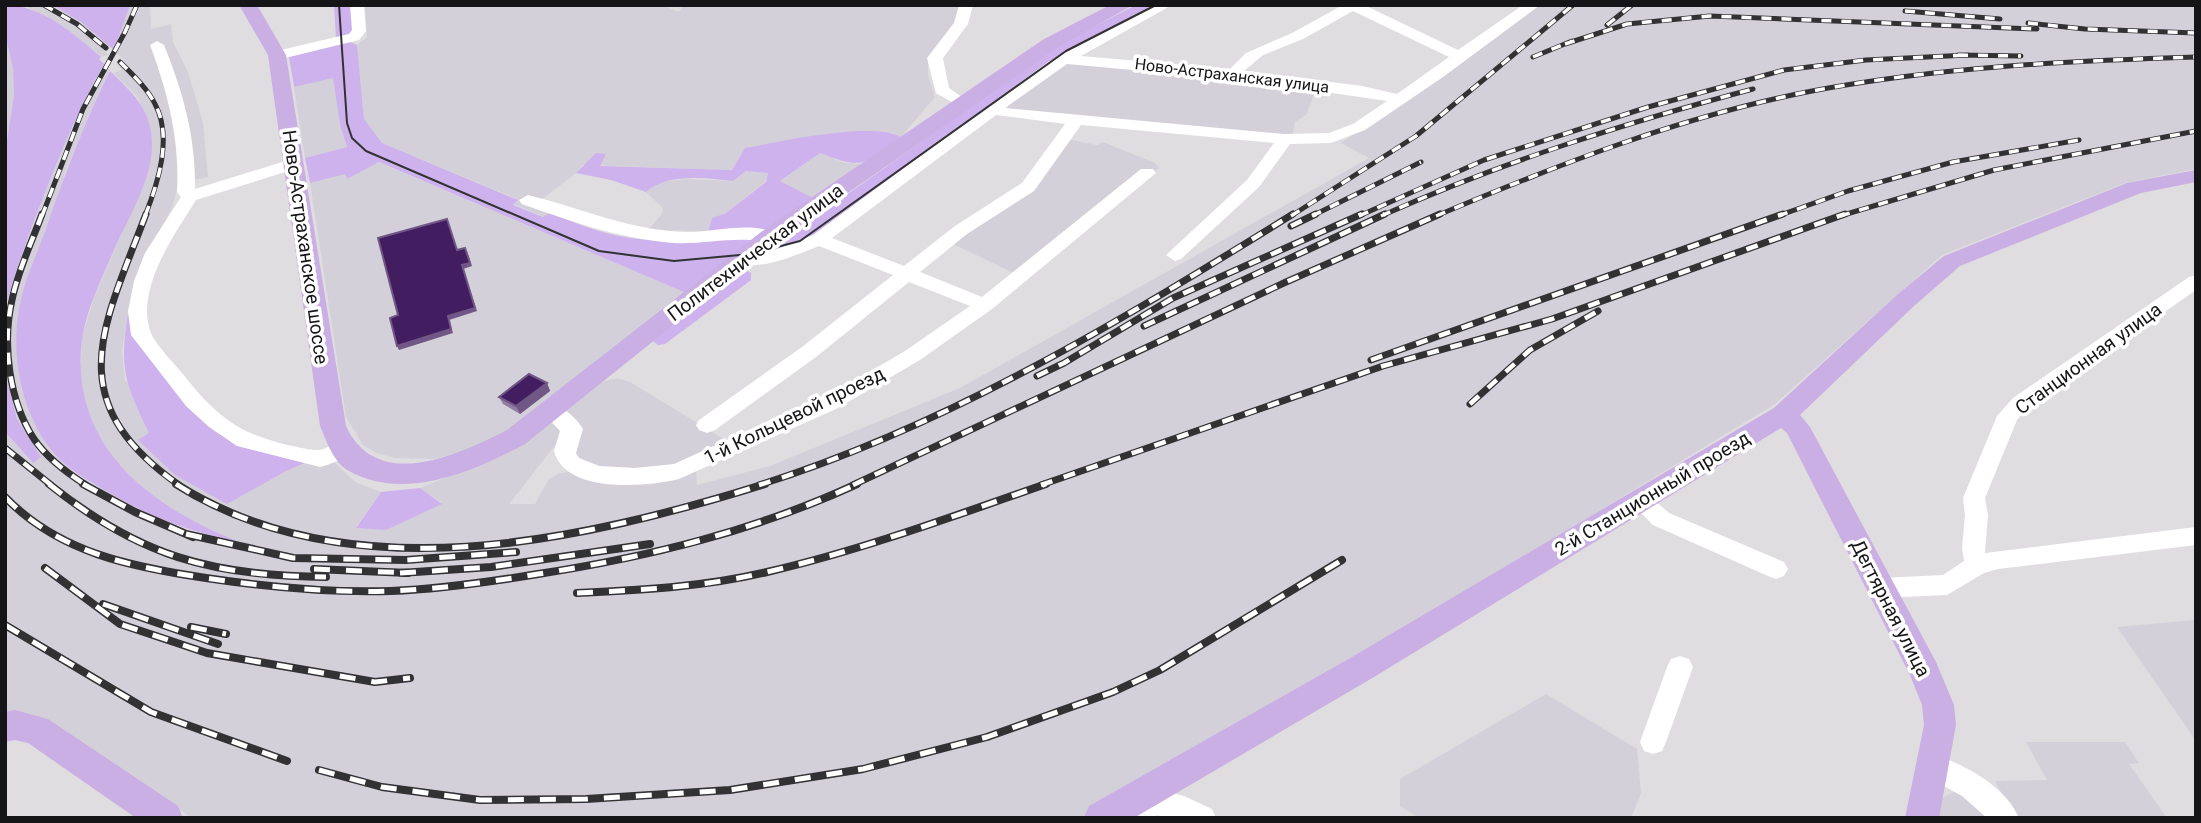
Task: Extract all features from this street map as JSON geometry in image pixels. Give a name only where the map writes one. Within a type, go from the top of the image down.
[{"type":"main road","name":"Ново-Астраханское шоссе","points":[[248,5],[277,55],[295,163],[329,411],[342,448]]},
{"type":"main road","name":"Политехническая улица","points":[[342,448],[358,463],[380,472],[421,473],[457,464],[516,436],[769,237],[1051,43],[1118,6]]},
{"type":"main road","name":"2-й Станционный проезд","points":[[1101,818],[1140,808],[1363,667],[1638,499],[1783,415],[1906,300],[1952,261],[2135,188],[2196,176]]},
{"type":"main road","name":"Дегтярная улица","points":[[1783,415],[1797,427],[1925,671],[1938,705],[1940,725],[1922,818]]},
{"type":"main road","points":[[5,727],[15,725],[36,730],[166,818]]},
{"type":"street","points":[[277,55],[357,35],[357,5]]},
{"type":"street","points":[[962,103],[942,90],[934,58],[961,24],[966,5]]},
{"type":"street","points":[[742,258],[774,257],[819,239],[1065,58],[1165,5]]},
{"type":"street","points":[[1234,74],[1242,62],[1259,51],[1290,39],[1353,5],[1459,56]]},
{"type":"street","points":[[995,110],[1010,114],[1284,139],[1331,138],[1344,135],[1438,74],[1459,56],[1533,5]]},
{"type":"street","points":[[157,45],[185,127],[188,163],[186,192],[190,196]]},
{"type":"street","name":"Ново-Астраханская улица","points":[[1065,58],[1234,74],[1362,91],[1398,99]]},
{"type":"street","name":"1-й Кольцевой проезд","points":[[707,425],[776,377],[961,230],[1028,187],[1074,120]]},
{"type":"street","points":[[1175,255],[1214,221],[1272,161],[1284,139]]},
{"type":"street","points":[[295,163],[190,196],[154,253],[143,281],[138,311],[141,335],[192,401],[216,422],[245,440],[320,459],[342,448]]},
{"type":"street","name":"1-й Кольцевой проезд","points":[[551,411],[572,429],[565,444],[566,456],[572,466],[596,473],[617,475],[653,477],[669,474],[874,379],[1023,278],[1147,173]]},
{"type":"street","points":[[528,200],[586,221],[628,232],[673,237],[759,233],[769,237]]},
{"type":"street","points":[[819,239],[985,305]]},
{"type":"street","name":"Станционная улица","points":[[1977,565],[1971,544],[1979,511],[1974,498],[2008,416],[2020,402],[2196,281]]},
{"type":"street","points":[[1638,499],[1661,519],[1776,569]]},
{"type":"street","points":[[1881,588],[1947,585],[1977,565],[2196,536]]},
{"type":"street","points":[[1653,742],[1680,667]]},
{"type":"street","points":[[1932,765],[1989,798],[2005,818]]},
{"type":"street","points":[[1140,808],[1184,809],[1202,818]]},
{"type":"shaded area","points":[[5,5],[32,10],[57,22],[101,57],[99,59],[104,64],[46,189],[9,294],[5,315],[5,154],[14,95],[13,68],[5,34]]},
{"type":"shaded area","points":[[24,5],[53,5],[81,22],[110,46],[103,49],[108,55],[101,57],[65,28]]},
{"type":"shaded area","points":[[53,5],[130,5],[114,50],[81,22]]},
{"type":"shaded area","points":[[130,5],[150,5],[151,29],[171,24],[173,42],[188,72],[203,123],[208,177],[179,183],[172,208],[148,253],[128,314],[122,351],[125,381],[309,461],[333,461],[355,482],[381,492],[356,527],[442,503],[420,488],[493,459],[552,422],[568,429],[509,504],[535,504],[549,479],[568,472],[596,475],[696,471],[697,485],[770,466],[960,388],[1369,158],[1341,143],[1538,5],[2196,5],[2196,169],[2125,183],[1942,255],[1775,404],[1304,690],[1084,818],[192,818],[47,719],[20,715],[5,718],[5,432],[32,463],[7,386],[6,309],[16,272],[50,178],[79,108],[104,64],[110,71],[64,174],[84,478],[135,508],[193,533],[232,540],[198,526],[147,493],[114,459],[90,422],[80,383],[82,337],[95,295],[146,177],[152,146],[148,119],[137,96],[113,73],[122,70],[116,63],[124,60],[114,50]]},
{"type":"shaded area","points":[[334,5],[352,5],[354,32],[350,36],[336,39]]},
{"type":"shaded area","points":[[365,5],[662,5],[679,12],[683,5],[962,5],[956,23],[928,59],[928,75],[935,97],[901,137],[880,132],[828,134],[745,148],[732,170],[582,165],[576,173],[541,200],[550,213],[544,217],[513,204],[517,199],[382,143],[371,132],[364,119],[357,45],[367,37]]},
{"type":"shaded area","points":[[1136,5],[1160,5],[1078,48],[813,238],[777,253],[766,252],[1056,46]]},
{"type":"shaded area","points":[[5,34],[13,68],[14,95],[5,154]]},
{"type":"shaded area","points":[[350,42],[357,45],[364,119],[382,143],[518,200],[513,205],[543,217],[550,213],[609,234],[626,237],[662,241],[706,239],[712,218],[726,213],[766,182],[768,173],[746,171],[733,181],[676,179],[646,192],[611,180],[576,173],[596,153],[606,154],[600,166],[732,170],[745,148],[848,132],[870,131],[901,137],[863,162],[846,162],[820,153],[780,181],[813,198],[686,293],[379,162],[347,179],[345,174],[310,183],[305,158],[347,147],[340,125],[333,78],[294,87],[289,57],[337,43]]},
{"type":"shaded area","points":[[1064,62],[1327,88],[1327,95],[1314,94],[1306,115],[1295,122],[1292,137],[1009,109],[1007,105]]},
{"type":"shaded area","points":[[110,71],[133,94],[145,111],[152,145],[144,186],[100,283],[84,329],[81,377],[88,411],[102,441],[122,467],[146,490],[174,510],[237,541],[188,529],[158,518],[78,474],[62,462],[49,447],[39,432],[24,397],[16,341],[22,295],[68,169]]},
{"type":"shaded area","points":[[333,77],[340,125],[347,147],[305,158],[294,87]]},
{"type":"shaded area","points":[[1067,139],[1097,145],[1103,142],[1155,163],[1159,168],[1020,276],[949,242],[1015,201]]},
{"type":"shaded area","points":[[820,153],[845,163],[863,164],[813,198],[779,182]]},
{"type":"shaded area","points":[[378,162],[686,293],[544,405],[499,436],[434,459],[395,458],[376,453],[363,445],[346,417],[310,183],[346,173],[347,179]]},
{"type":"shaded area","points":[[746,171],[768,173],[766,181],[726,213],[712,218],[708,231],[648,230],[662,214],[663,208],[646,192],[658,182],[687,179],[733,181]]},
{"type":"shaded area","points":[[737,273],[751,273],[751,280],[665,344],[658,345],[653,341]]},
{"type":"shaded area","points":[[128,314],[137,336],[186,405],[309,461],[227,504],[175,475],[138,440],[149,433],[134,401],[126,375],[124,349]]},
{"type":"shaded area","points":[[5,373],[17,419],[41,457],[33,463],[5,432]]},
{"type":"shaded area","points":[[617,378],[630,382],[727,441],[678,469],[628,474],[575,460],[564,412],[602,382]]},
{"type":"shaded area","points":[[420,488],[442,504],[386,530],[356,528],[381,492]]},
{"type":"shaded area","points":[[2196,620],[2196,741],[2117,627]]},
{"type":"shaded area","points":[[1546,694],[1637,749],[1641,793],[1631,818],[1419,818],[1400,806],[1400,779]]},
{"type":"shaded area","points":[[2026,742],[2125,742],[2139,763],[2129,764],[2167,818],[2015,818],[1995,781],[2047,780]]},
{"type":"shaded area","points":[[1956,791],[1999,818],[1938,818],[1941,798]]},
{"type":"building","points":[[447,219],[457,250],[465,248],[470,263],[462,265],[475,308],[448,316],[451,329],[397,346],[390,318],[398,315],[378,238]]},
{"type":"building","points":[[529,374],[547,383],[516,406],[499,397]]},
{"type":"tram line","points":[[339,5],[347,123],[352,138],[366,151],[599,251],[674,261],[751,254],[800,241],[1066,51],[1156,5]]},
{"type":"railway","points":[[44,5],[77,24],[106,48]]},
{"type":"railway","points":[[42,216],[83,109],[137,5]]},
{"type":"railway","points":[[1291,216],[1416,136],[1573,5]]},
{"type":"railway","points":[[1607,25],[1632,5]]},
{"type":"railway","points":[[1905,11],[2000,19]]},
{"type":"railway","points":[[1565,44],[1627,24],[1710,16],[2037,29]]},
{"type":"railway","points":[[2028,23],[2085,29],[2196,33]]},
{"type":"railway","points":[[1533,57],[1572,41]]},
{"type":"railway","points":[[1958,55],[1966,55]]},
{"type":"railway","points":[[1359,216],[1484,160],[1648,107],[1784,70],[1866,60],[1966,55]]},
{"type":"railway","points":[[1966,55],[2021,56]]},
{"type":"railway","points":[[1436,216],[1621,144],[1763,101],[1907,76],[2003,66],[2196,57]]},
{"type":"railway","points":[[120,62],[152,98],[163,131],[159,175],[145,216]]},
{"type":"railway","points":[[1381,216],[1472,178],[1564,145],[1753,89]]},
{"type":"railway","points":[[1840,216],[1994,170],[2196,131]]},
{"type":"railway","points":[[1778,216],[1848,191],[1953,162],[2079,140]]},
{"type":"railway","points":[[1312,216],[1421,162]]},
{"type":"railway","points":[[42,214],[21,267],[12,300],[8,335],[10,372],[13,390],[25,424],[34,439],[58,465],[86,485]]},
{"type":"railway","points":[[146,214],[116,292],[106,327],[101,360],[104,391],[117,423],[141,454],[179,485]]},
{"type":"railway","points":[[759,485],[830,460],[967,401],[1100,330],[1293,214]]},
{"type":"railway","points":[[1291,226],[1316,214]]},
{"type":"railway","points":[[1037,376],[1064,363],[1173,298],[1362,214]]},
{"type":"railway","points":[[1144,326],[1385,214]]},
{"type":"railway","points":[[853,485],[1286,282],[1440,214]]},
{"type":"railway","points":[[1371,360],[1783,214]]},
{"type":"railway","points":[[1041,485],[1383,366],[1552,319],[1845,214]]},
{"type":"railway","points":[[1470,404],[1530,350],[1598,311]]},
{"type":"railway","points":[[5,448],[51,485]]},
{"type":"railway","points":[[49,484],[114,529],[178,557],[247,572],[326,577]]},
{"type":"railway","points":[[83,484],[135,512],[186,534]]},
{"type":"railway","points":[[176,484],[243,518],[315,538],[390,547],[467,547],[544,538],[620,524],[765,484]]},
{"type":"railway","points":[[5,497],[49,532],[73,544],[151,569],[252,584],[368,591],[464,585],[620,559],[740,529],[780,516],[857,484]]},
{"type":"railway","points":[[577,593],[697,584],[767,572],[873,543],[1046,484]]},
{"type":"railway","points":[[186,534],[293,558],[406,560],[516,552]]},
{"type":"railway","points":[[186,534],[193,537]]},
{"type":"railway","points":[[404,573],[491,567],[650,544]]},
{"type":"railway","points":[[319,770],[382,787],[480,800],[586,799],[730,790],[863,769],[987,737],[1113,692],[1160,670],[1342,560]]},
{"type":"railway","points":[[45,568],[120,624],[207,653],[375,682],[410,678]]},
{"type":"railway","points":[[314,569],[404,573]]},
{"type":"railway","points":[[404,573],[409,573]]},
{"type":"railway","points":[[103,604],[218,644]]},
{"type":"railway","points":[[5,625],[151,712],[287,761]]},
{"type":"railway","points":[[191,627],[226,634]]}]
